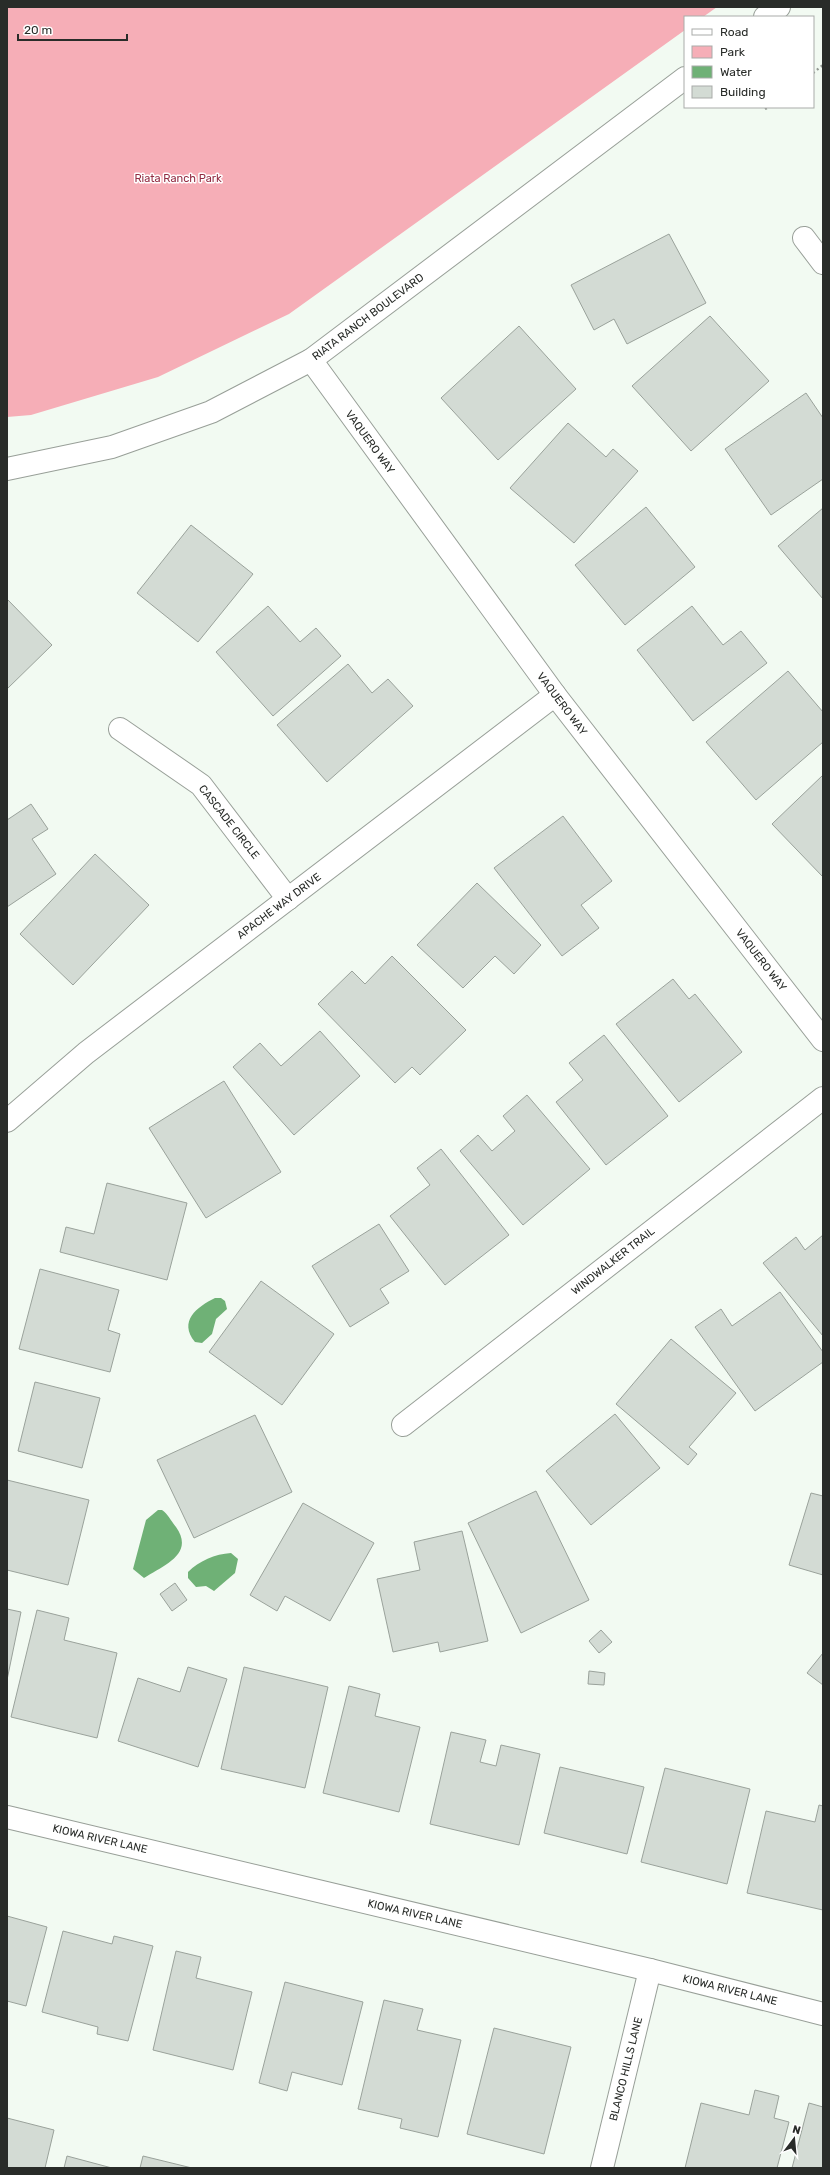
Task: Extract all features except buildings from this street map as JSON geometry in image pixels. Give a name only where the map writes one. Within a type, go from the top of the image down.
[{"type":"street","points":[[767,16],[779,7]]},
{"type":"street","name":"RIATA RANCH BOULEVARD","points":[[7,469],[112,447],[190,420],[211,412],[311,360],[684,79]]},
{"type":"street","points":[[804,238],[823,263]]},
{"type":"street","name":"VAQUERO WAY","points":[[311,360],[555,695],[823,1040]]},
{"type":"street","name":"APACHE WAY DRIVE","points":[[7,1121],[86,1053],[555,695]]},
{"type":"street","name":"CASCADE CIRCLE","points":[[120,730],[202,785],[288,899]]},
{"type":"street","name":"WINDWALKER TRAIL","points":[[403,1425],[823,1098]]},
{"type":"street","name":"KIOWA RIVER LANE","points":[[7,1817],[650,1970],[823,2014]]},
{"type":"street","name":"BLANCO HILLS LANE","points":[[602,2168],[650,1970]]},
{"type":"path","points":[[814,72],[823,65]]},
{"type":"green space","name":"Riata Ranch Park","points":[[7,7],[717,7],[704,16],[684,16],[684,31],[289,314],[158,377],[31,415],[7,417]]},
{"type":"water","points":[[215,1298],[221,1298],[225,1301],[227,1309],[216,1319],[212,1334],[202,1343],[195,1342],[188,1328],[189,1321],[196,1310]]},
{"type":"water","points":[[158,1510],[162,1510],[176,1527],[181,1536],[182,1545],[175,1558],[144,1578],[133,1569],[146,1520]]},
{"type":"water","points":[[231,1553],[238,1559],[235,1573],[214,1591],[206,1586],[196,1587],[188,1578],[188,1572],[202,1561],[219,1555]]}]
